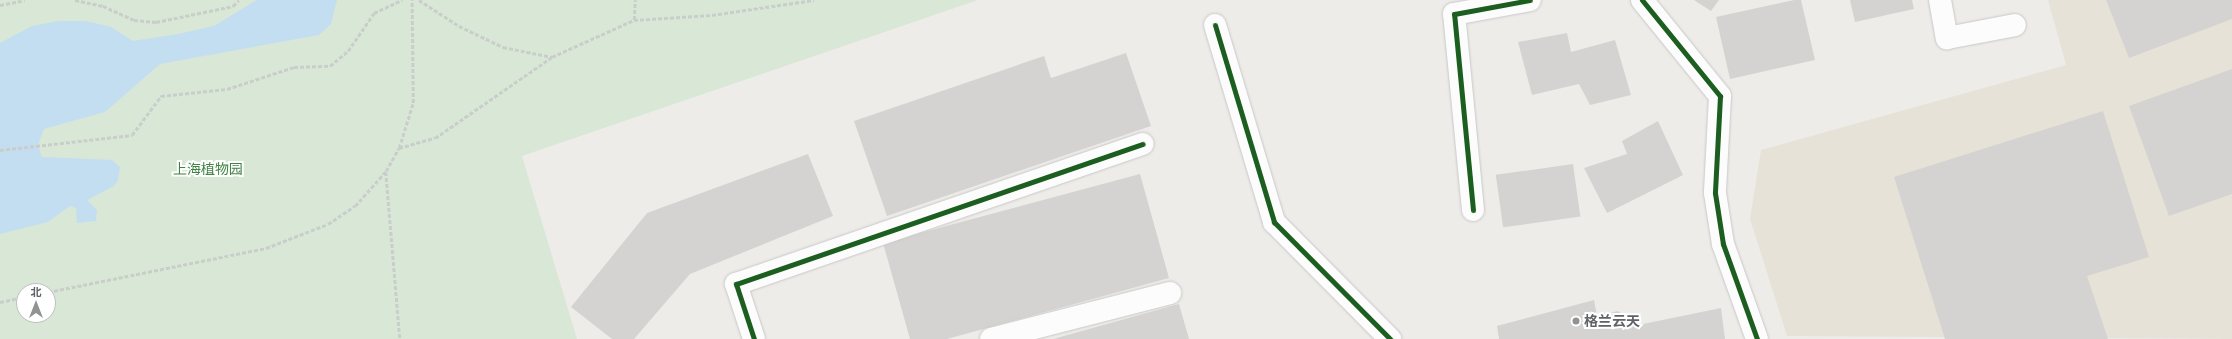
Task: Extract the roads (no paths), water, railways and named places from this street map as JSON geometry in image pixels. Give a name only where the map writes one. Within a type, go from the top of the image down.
[{"type":"street","points":[[1473,210],[1454,14],[1530,0]]},
{"type":"street","points":[[1642,0],[1720,96],[1715,193],[1723,244],[1758,339]]},
{"type":"street","points":[[1940,0],[1947,38],[2015,24]]},
{"type":"street","points":[[1215,24],[1274,222],[1390,339]]},
{"type":"street","points":[[754,339],[736,284],[1143,144]]},
{"type":"street","points":[[991,339],[1170,293]]},
{"type":"water","points":[[257,0],[337,0],[331,24],[319,35],[160,64],[105,112],[44,129],[38,145],[42,157],[112,160],[120,167],[118,180],[114,186],[87,200],[97,210],[96,221],[77,223],[76,208],[70,206],[48,222],[0,234],[0,43],[32,26],[58,21],[86,21],[111,27],[133,41],[178,34],[214,26]]},
{"type":"place","name":"格兰云天","points":[[1576,321]]},
{"type":"park label","name":"上海植物园","points":[[208,169]]}]
